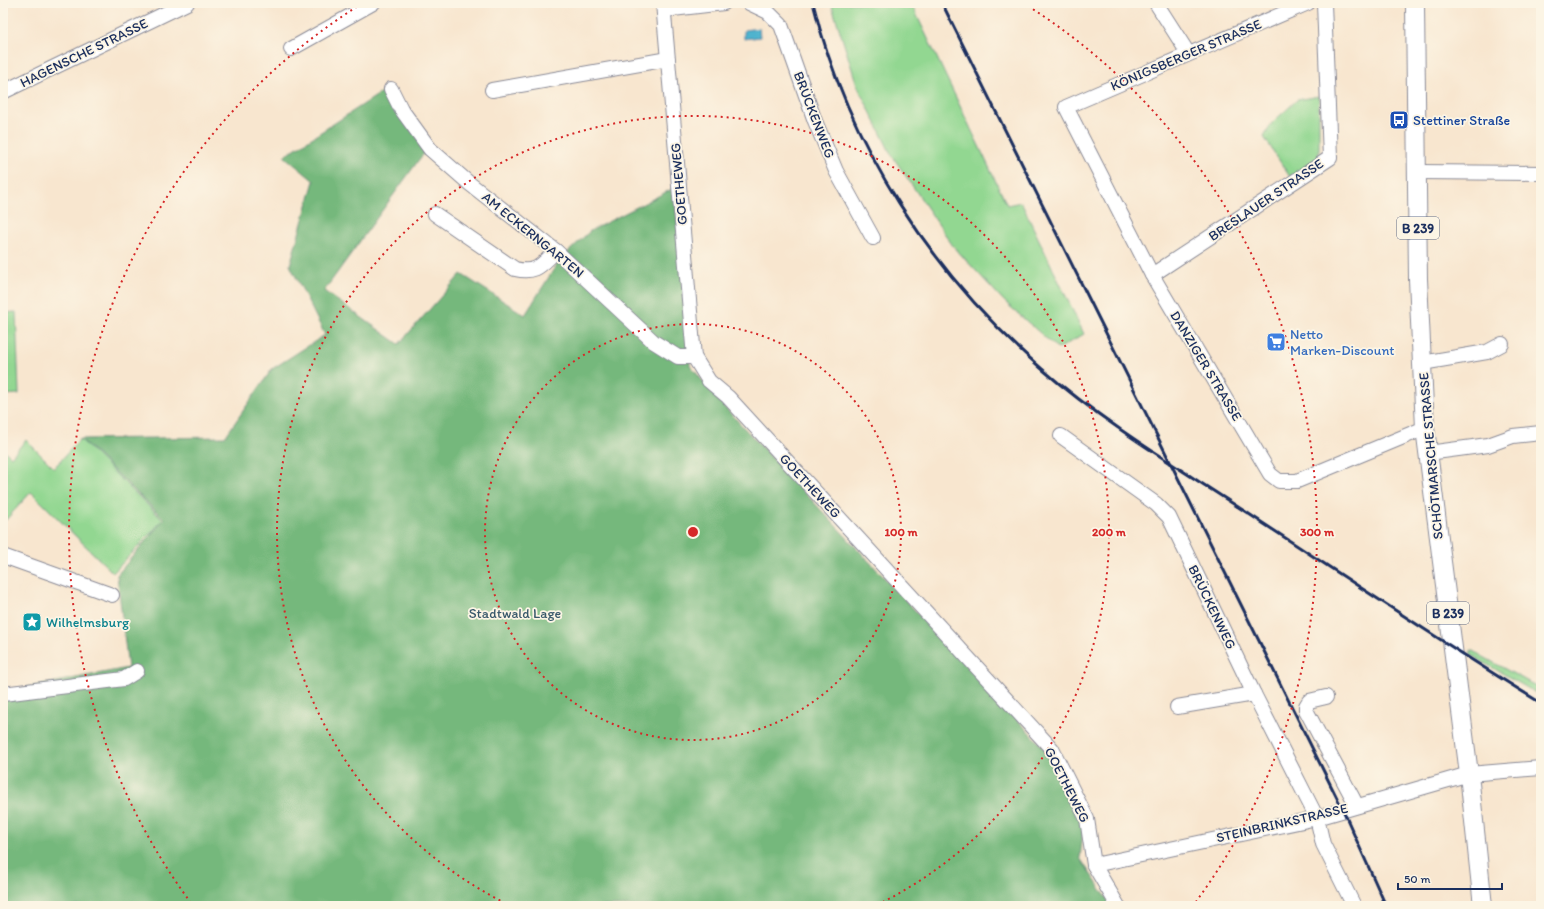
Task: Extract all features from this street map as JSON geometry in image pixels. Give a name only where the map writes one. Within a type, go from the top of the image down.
[{"type":"main road","name":"SCHÖTMARSCHE STRASSE","points":[[1415,3],[1418,279],[1426,428],[1469,774],[1483,906]]},
{"type":"street","name":"HAGENSCHE STRASSE","points":[[3,92],[187,3]]},
{"type":"street","points":[[291,49],[374,3]]},
{"type":"street","points":[[664,6],[724,3]]},
{"type":"street","name":"BRÜCKENWEG","points":[[749,3],[768,12],[781,25],[815,121],[836,171],[873,238]]},
{"type":"street","points":[[1156,3],[1188,53]]},
{"type":"street","name":"KÖNIGSBERGER STRASSE","points":[[1066,107],[1188,53],[1308,3]]},
{"type":"street","name":"BRESLAUER STRASSE","points":[[1152,276],[1330,158],[1324,3]]},
{"type":"street","name":"GOETHEWEG","points":[[664,6],[694,357],[709,381],[728,397],[1052,749],[1087,819],[1094,865],[1118,906]]},
{"type":"street","points":[[492,90],[668,59]]},
{"type":"street","name":"AM ECKERNGARTEN","points":[[391,89],[401,110],[430,149],[470,184],[556,251],[654,342],[678,357],[694,357]]},
{"type":"street","name":"DANZIGER STRASSE","points":[[1066,107],[1152,276],[1270,474],[1279,481],[1297,481],[1426,428]]},
{"type":"street","points":[[1417,172],[1541,173]]},
{"type":"street","points":[[434,214],[515,269],[524,271],[534,270],[556,251]]},
{"type":"street","points":[[1422,363],[1487,352],[1502,344]]},
{"type":"street","points":[[1428,453],[1488,445],[1513,436],[1541,433]]},
{"type":"street","name":"BRÜCKENWEG","points":[[1061,436],[1156,504],[1169,517],[1254,694],[1317,818],[1323,844],[1354,906]]},
{"type":"street","points":[[3,556],[112,595]]},
{"type":"street","points":[[3,694],[124,679],[137,671]]},
{"type":"street","points":[[1177,707],[1254,694]]},
{"type":"street","points":[[1326,697],[1309,701],[1306,706],[1306,710],[1357,806]]},
{"type":"street","name":"STEINBRINKSTRASSE","points":[[1094,865],[1317,818],[1469,774],[1541,768]]},
{"type":"green space","points":[[831,3],[911,3],[1007,205],[1021,202],[1084,334],[1058,349],[1005,302],[953,246],[891,154],[857,85]]},
{"type":"green space","name":"Stadtwald Lage","points":[[384,91],[426,150],[324,291],[399,344],[461,274],[525,315],[559,261],[590,231],[674,188],[690,365],[717,399],[1044,748],[1084,824],[1080,858],[1112,906],[3,906],[3,692],[128,668],[117,575],[164,519],[81,439],[225,437],[272,369],[325,335],[290,265],[314,181],[284,156]]},
{"type":"green space","points":[[1319,96],[1319,157],[1290,177],[1264,137],[1272,123],[1297,100]]},
{"type":"green space","points":[[16,312],[19,394],[3,395],[3,313]]},
{"type":"green space","points":[[80,439],[163,520],[113,573],[31,492],[3,523],[3,449],[11,457],[26,440],[54,468]]},
{"type":"green space","points":[[1471,650],[1541,689],[1541,696],[1471,655]]},
{"type":"water","points":[[759,28],[760,37],[744,39],[744,30]]},
{"type":"railway","points":[[813,3],[828,56],[848,107],[872,156],[899,204],[930,249],[965,292],[1002,332],[1066,389],[1118,428],[1396,611],[1541,703]]},
{"type":"railway","points":[[942,3],[1343,810],[1386,906]]},
{"type":"place","name":"Stettiner Straße","points":[[1399,120]]},
{"type":"place","name":"Netto Marken-Discount","points":[[1276,342]]},
{"type":"place","name":"Wilhelmsburg","points":[[32,622]]}]
